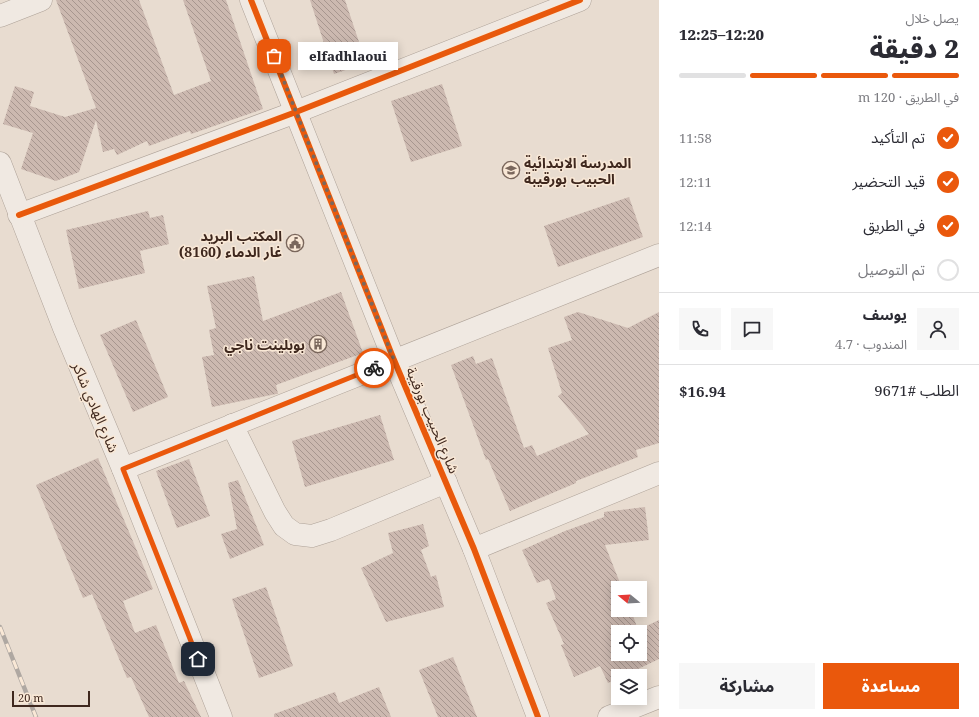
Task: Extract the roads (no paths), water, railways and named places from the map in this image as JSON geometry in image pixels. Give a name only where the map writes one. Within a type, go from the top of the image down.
[{"type":"street","points":[[0,16],[41,0]]},
{"type":"street","name":"شارع الحبيب بورقيبة","points":[[251,0],[394,360],[474,549],[538,717]]},
{"type":"street","points":[[19,215],[296,112],[580,0]]},
{"type":"street","name":"شارع الهادي شاكر","points":[[0,163],[64,328],[123,469],[221,717]]},
{"type":"street","points":[[123,469],[659,255]]},
{"type":"street","points":[[232,426],[275,512],[284,526],[295,534],[312,536],[331,530],[446,482]]},
{"type":"street","points":[[474,549],[659,473]]},
{"type":"street","points":[[609,717],[659,696]]},
{"type":"railway","points":[[0,627],[36,717]]},
{"type":"place","name":"elfadhlaoui","points":[[274,56]]},
{"type":"place","name":"المدرسة الابتدائية الحبيب بورقيبة","points":[[511,170]]},
{"type":"place","name":"المكتب البريد غار الدماء (8160)","points":[[295,243]]},
{"type":"place","name":"بوبلينت ناجي","points":[[318,344]]}]
